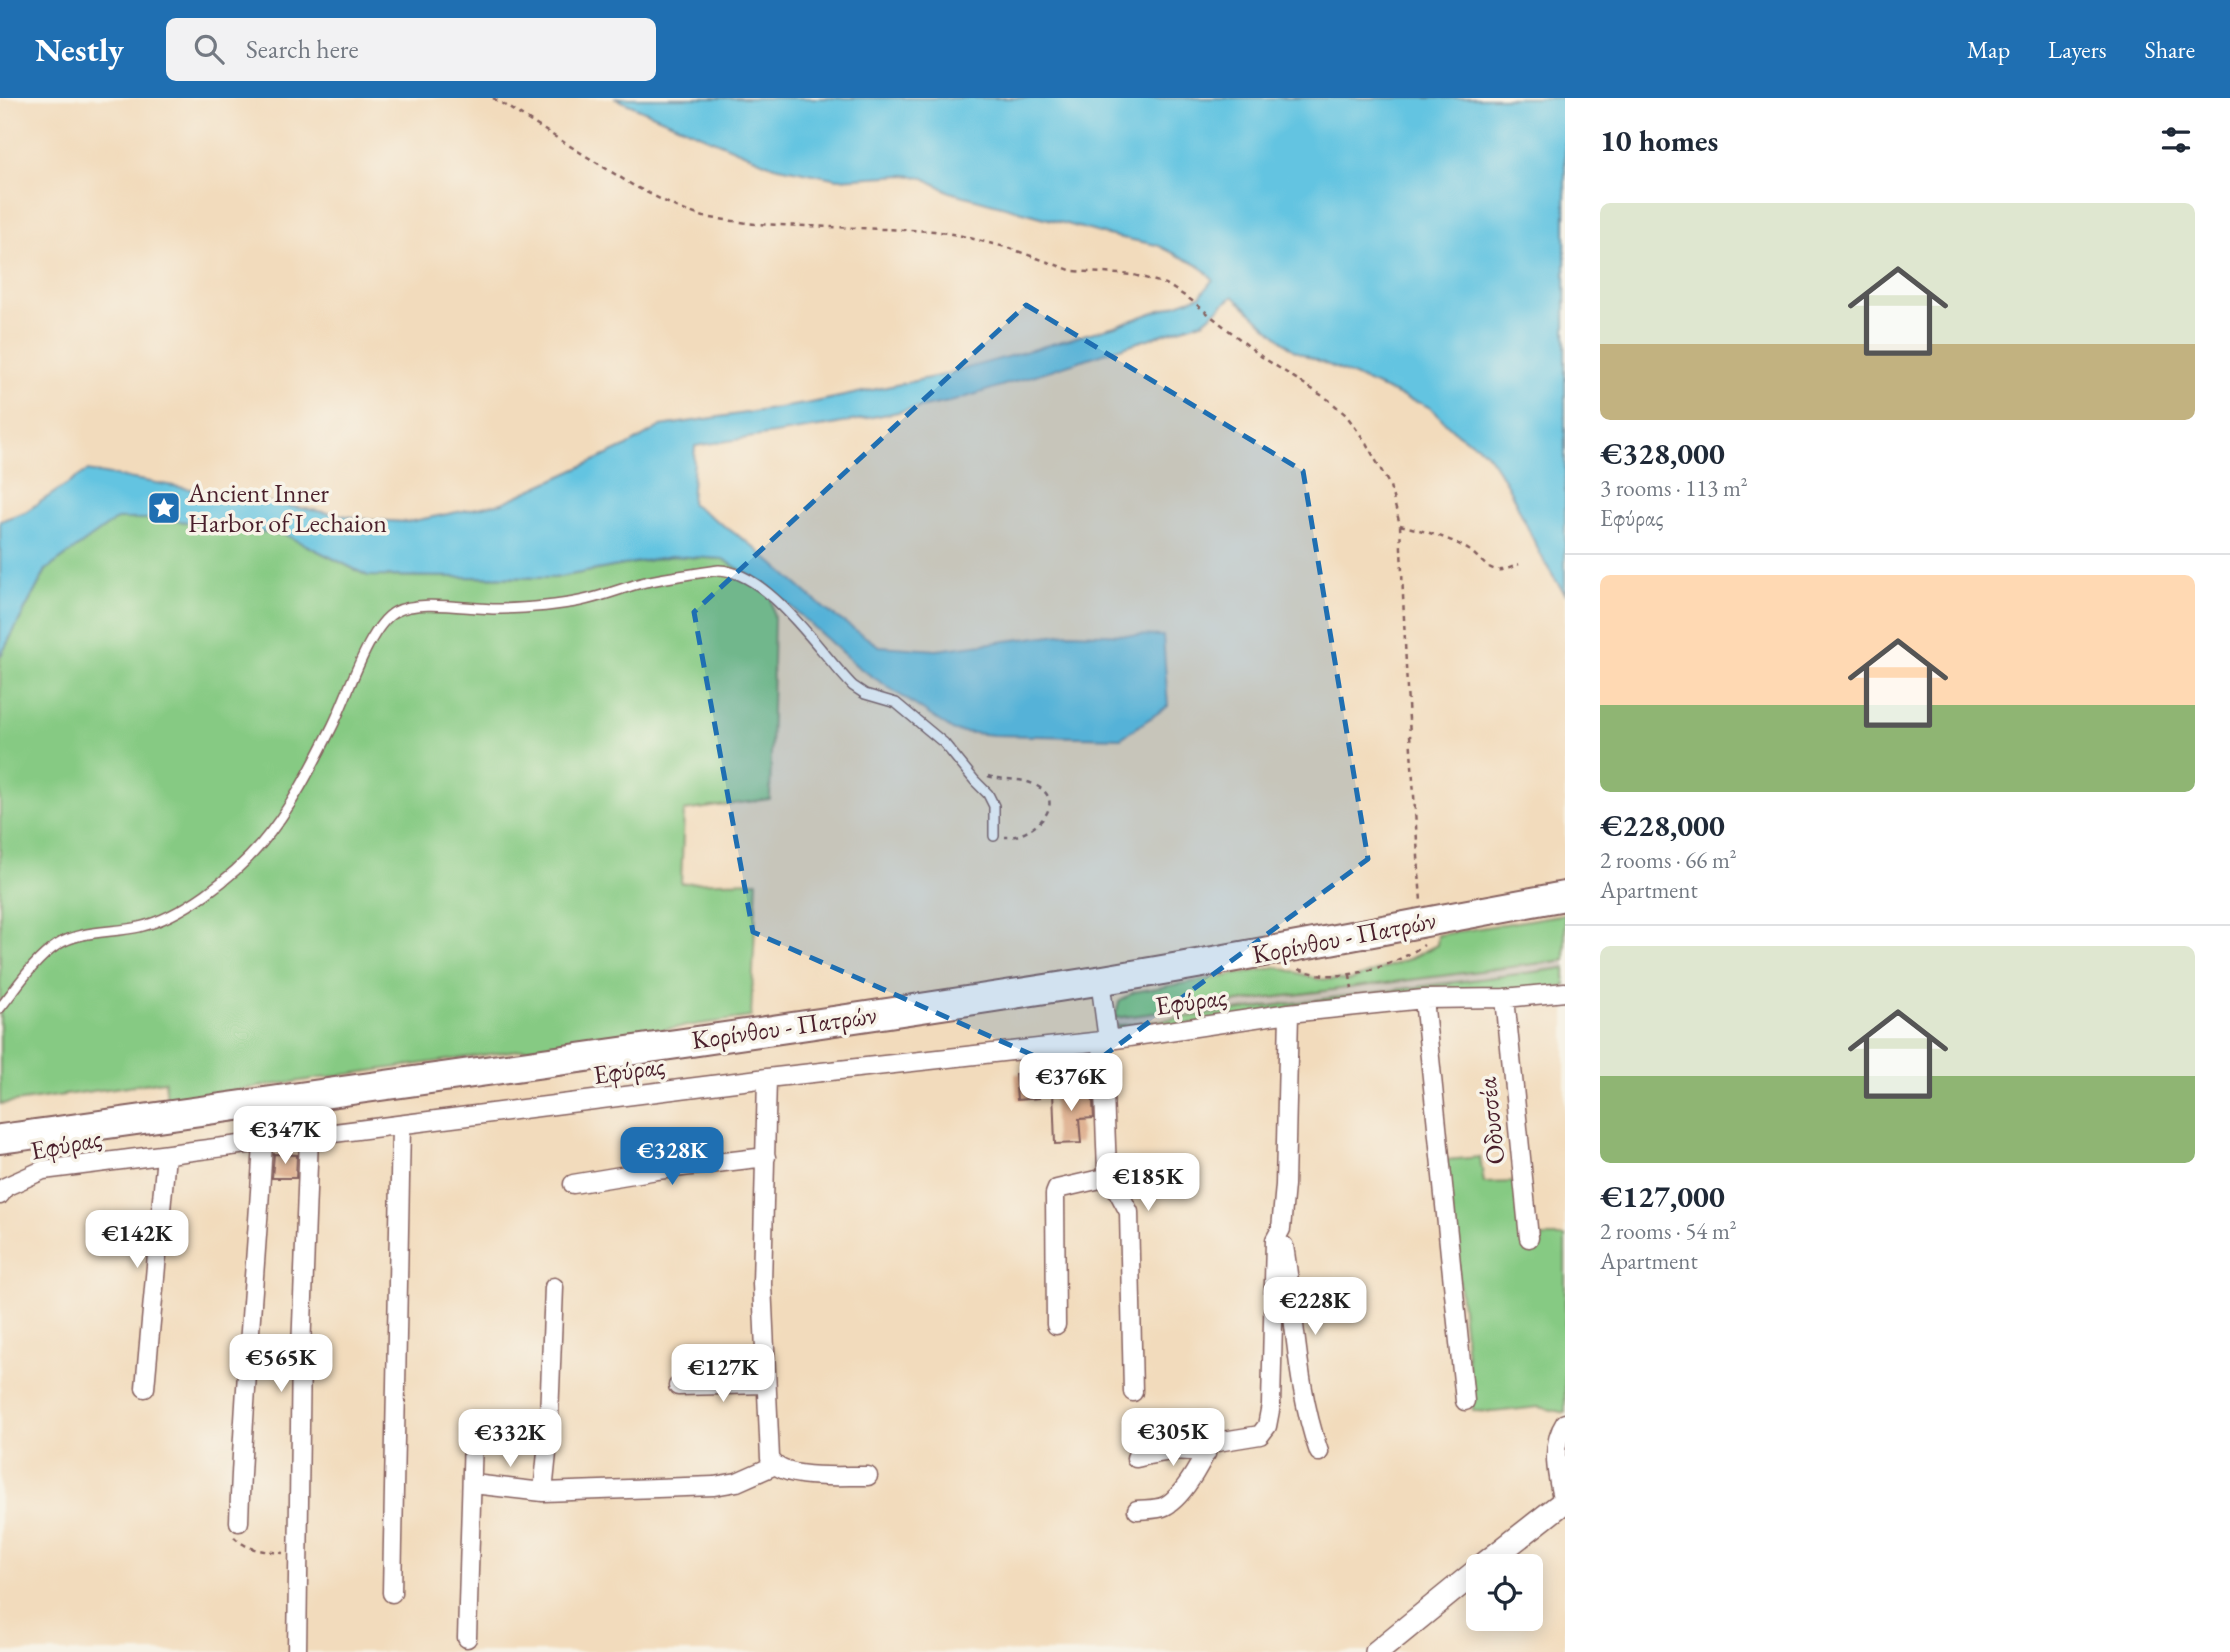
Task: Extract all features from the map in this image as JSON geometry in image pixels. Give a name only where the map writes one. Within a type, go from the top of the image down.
[{"type":"main road","name":"Κορίνθου - Πατρών","points":[[0,1139],[757,1032],[1100,980],[1266,953],[1565,897]]},
{"type":"street","points":[[1100,980],[1105,1040],[1109,1177],[1122,1195],[1129,1212],[1133,1392]]},
{"type":"street","name":"Εφύρας","points":[[0,1195],[5,1187],[43,1170],[767,1078],[1105,1040],[1289,1013],[1423,999],[1505,998],[1565,992]]},
{"type":"street","name":"Οδυσσέα","points":[[1505,998],[1530,1238]]},
{"type":"street","points":[[1423,999],[1465,1401]]},
{"type":"street","points":[[1289,1013],[1285,1185],[1281,1230],[1298,1354],[1313,1435],[1319,1452]]},
{"type":"street","points":[[767,1078],[762,1284],[770,1458],[773,1465],[783,1471],[868,1476]]},
{"type":"street","points":[[392,1593],[401,1126]]},
{"type":"street","points":[[297,1652],[297,1554],[309,1137]]},
{"type":"street","points":[[239,1522],[242,1432],[251,1339],[263,1143]]},
{"type":"street","points":[[145,1388],[166,1155]]},
{"type":"street","points":[[573,1184],[657,1170],[766,1157]]},
{"type":"street","points":[[1056,1325],[1055,1194],[1057,1189],[1109,1177]]},
{"type":"street","points":[[1136,1458],[1171,1449],[1188,1449],[1261,1435],[1267,1426],[1271,1405],[1275,1240],[1281,1230]]},
{"type":"street","points":[[543,1492],[548,1443],[554,1287]]},
{"type":"street","points":[[678,1386],[766,1384]]},
{"type":"street","points":[[1498,1554],[1564,1501],[1559,1485],[1556,1441],[1565,1423]]},
{"type":"street","points":[[467,1638],[473,1436]]},
{"type":"street","points":[[1137,1510],[1165,1506],[1199,1468],[1210,1443]]},
{"type":"street","points":[[472,1484],[543,1492],[714,1486],[737,1482],[773,1465]]},
{"type":"street","points":[[1377,1652],[1466,1579]]},
{"type":"lane","points":[[0,1008],[36,964],[57,944],[82,936],[153,922],[185,907],[234,873],[261,844],[282,815],[317,757],[373,638],[395,612],[411,607],[500,609],[567,603],[665,578],[719,570],[744,575],[792,617],[853,686],[865,694],[896,703],[944,743],[988,794],[993,806],[994,836]]},
{"type":"path","points":[[493,98],[634,186],[680,209],[704,217],[755,224],[934,231],[1009,247],[1073,271],[1134,275],[1166,284],[1191,300],[1262,357],[1329,400],[1346,415],[1376,458],[1390,486],[1400,525],[1407,689],[1428,922],[1432,936],[1429,942],[1416,951],[1360,974],[1317,974],[1302,971],[1266,953]]},
{"type":"path","points":[[1400,525],[1451,541],[1497,570],[1519,564]]},
{"type":"path","points":[[960,763],[990,777],[1037,785],[1045,793],[1047,815],[1038,825],[1010,837],[994,836]]},
{"type":"path","points":[[239,1522],[232,1535],[242,1545],[257,1550],[297,1554]]},
{"type":"highlighted area","points":[[1026,305],[1303,471],[1368,859],[1078,1075],[753,932],[694,612]]},
{"type":"shaded area","points":[[1565,960],[1565,968],[1116,1026],[1115,1018]]},
{"type":"green space","points":[[116,519],[164,519],[286,535],[368,576],[554,578],[672,556],[723,559],[770,588],[774,618],[770,799],[684,811],[681,883],[757,881],[751,1017],[167,1100],[165,1081],[0,1104],[0,657],[46,570]]},
{"type":"green space","points":[[1565,914],[1565,960],[1115,1018],[1119,1002],[1134,992],[1278,967],[1318,979],[1351,980],[1409,959],[1437,945],[1438,935]]},
{"type":"green space","points":[[1565,968],[1565,986],[1121,1031],[1116,1026]]},
{"type":"green space","points":[[1480,1157],[1484,1183],[1515,1182],[1537,1237],[1565,1237],[1565,1413],[1539,1407],[1494,1412],[1473,1411],[1446,1160]]},
{"type":"water","points":[[614,98],[1565,98],[1565,593],[1544,560],[1499,471],[1484,451],[1457,433],[1425,405],[1293,350],[1233,296],[1204,321],[954,401],[832,425],[695,446],[691,503],[753,546],[826,610],[879,646],[937,650],[1068,633],[1163,636],[1168,706],[1121,738],[993,735],[954,731],[858,667],[770,588],[723,559],[671,556],[554,578],[368,576],[286,535],[164,519],[117,519],[46,570],[0,657],[0,521],[25,512],[87,471],[370,520],[408,522],[502,503],[627,446],[661,426],[811,403],[943,375],[1115,326],[1200,296],[1213,279],[1200,266],[1157,245],[1107,235],[950,192],[922,177],[904,175],[838,179],[774,166]]},
{"type":"building","points":[[1037,1072],[1039,1098],[1017,1100],[1015,1074]]},
{"type":"building","points":[[1092,1087],[1094,1118],[1079,1119],[1081,1143],[1055,1144],[1053,1091]]},
{"type":"building","points":[[274,1154],[297,1155],[296,1178],[272,1178]]},
{"type":"place","name":"Ancient Inner Harbor of Lechaion","points":[[164,508]]}]
